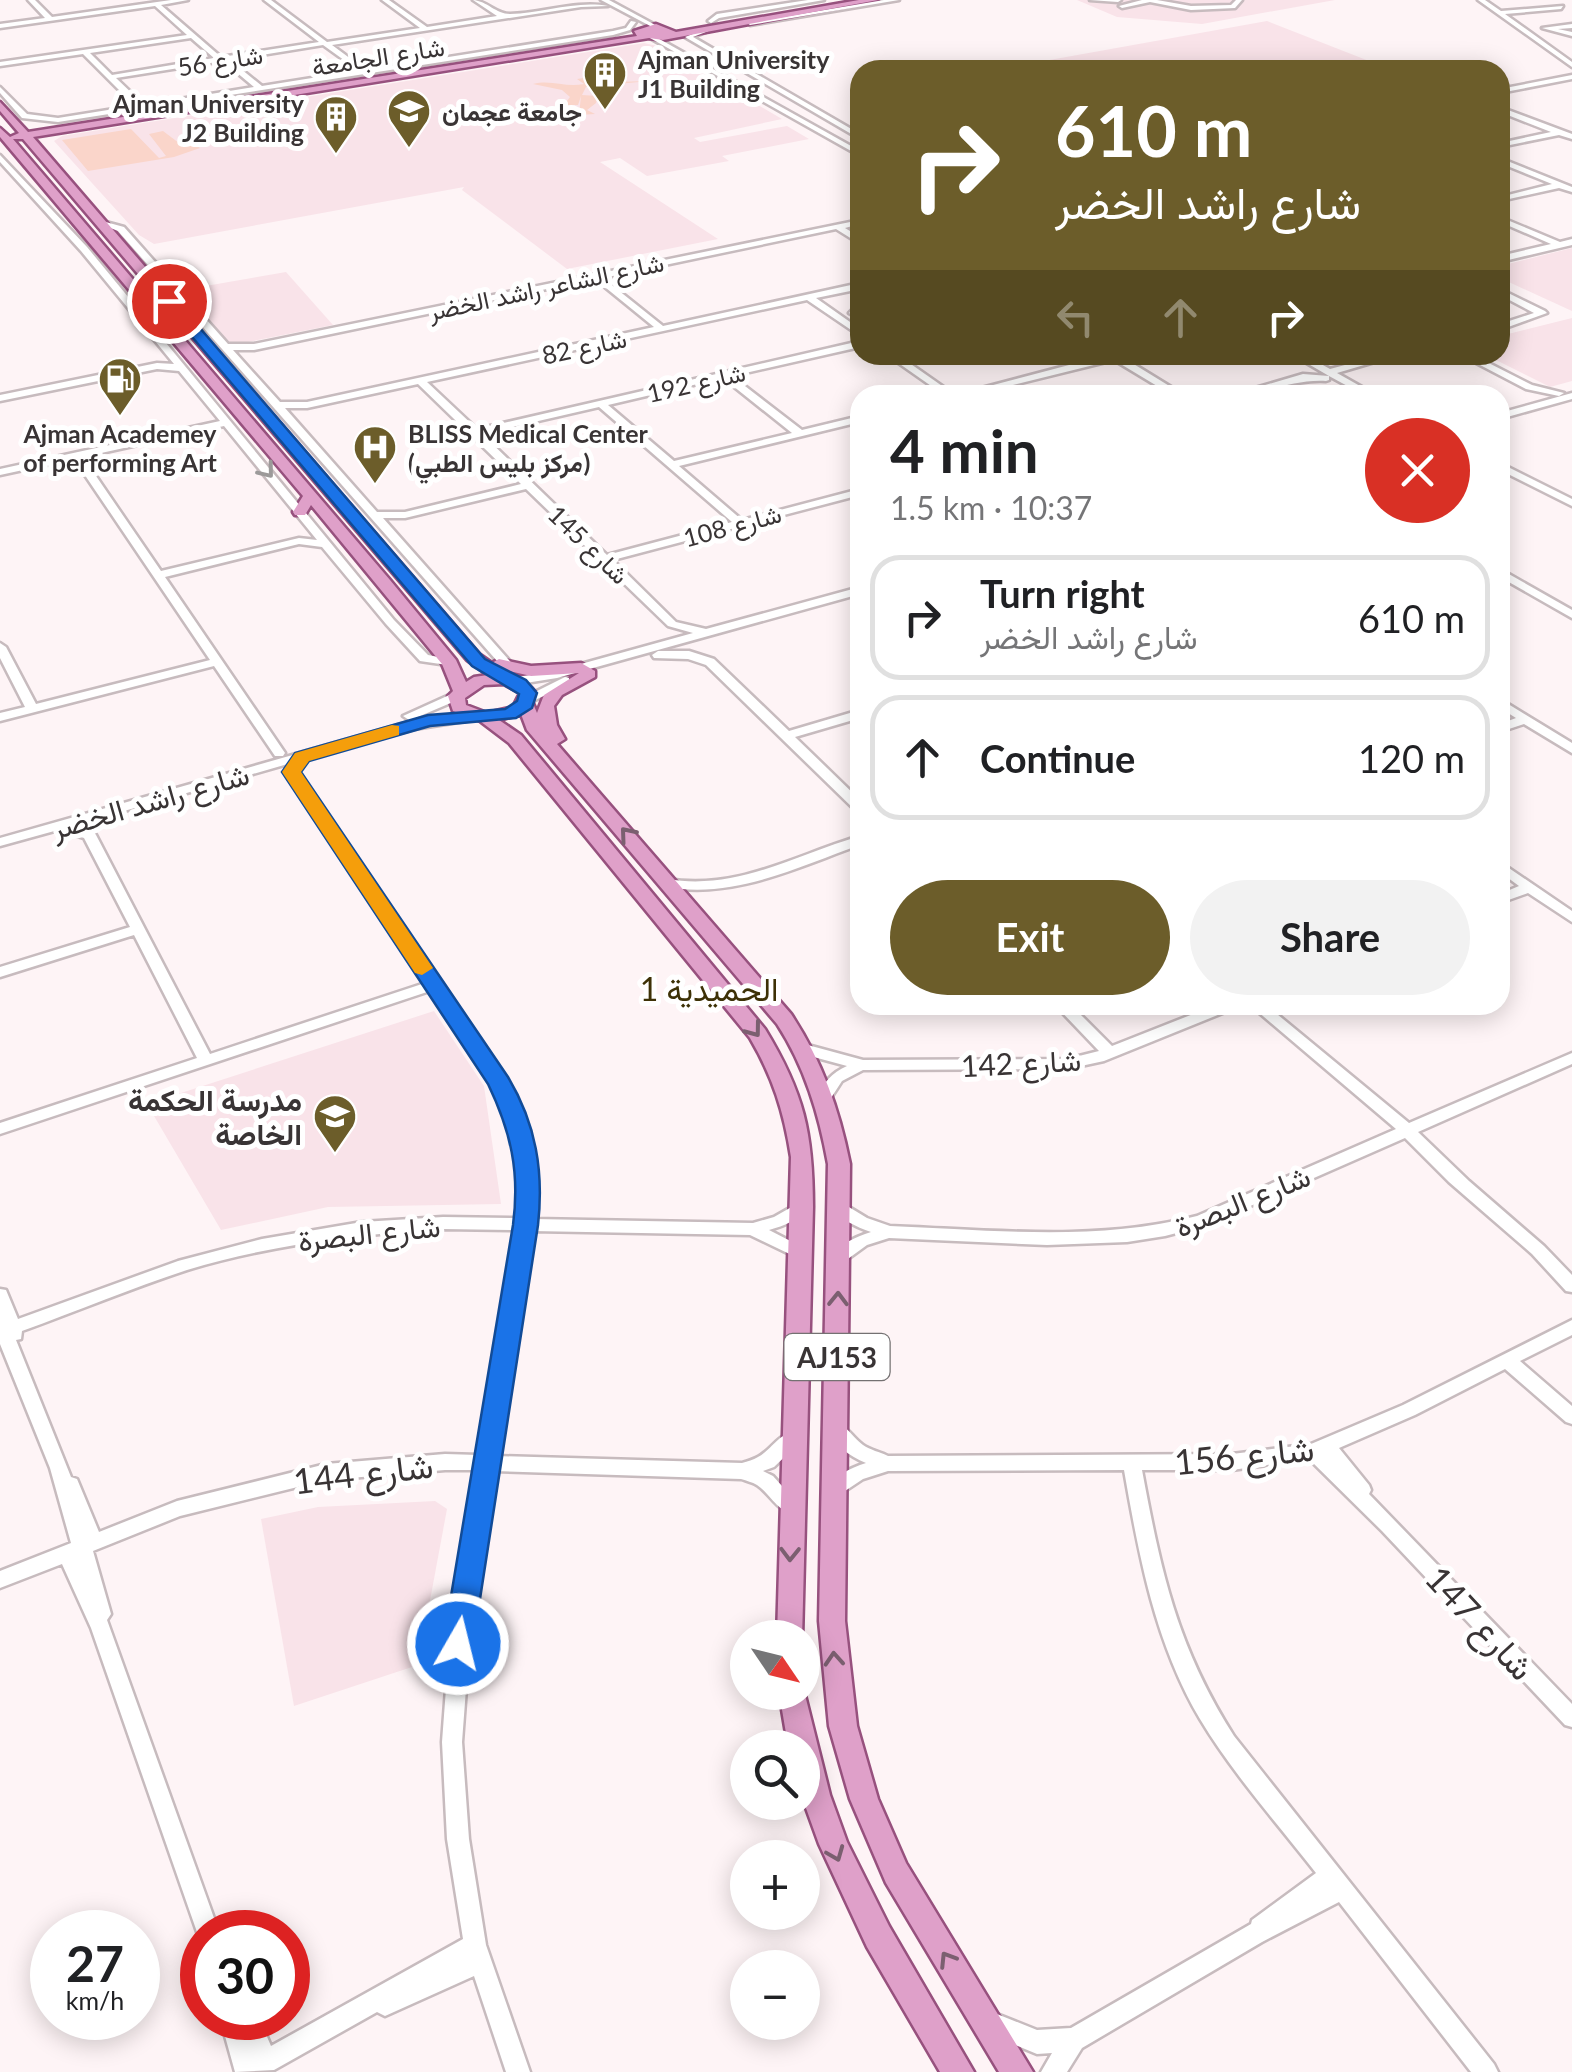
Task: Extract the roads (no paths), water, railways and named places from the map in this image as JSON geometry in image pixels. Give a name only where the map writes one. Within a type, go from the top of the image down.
[{"type":"main road","name":"شارع الجامعة","points":[[10,135],[95,124],[153,110],[242,103],[346,79],[401,76],[646,30],[874,0]]},
{"type":"main road","name":"شارع الجامعة","points":[[672,34],[713,23]]},
{"type":"main road","points":[[713,23],[738,25]]},
{"type":"main road","points":[[646,30],[672,34]]},
{"type":"main road","points":[[521,47],[548,51]]},
{"type":"main road","name":"شارع الجامعة","points":[[10,135],[81,120],[174,111],[275,90],[548,51]]},
{"type":"main road","points":[[401,76],[424,76]]},
{"type":"main road","points":[[261,88],[275,90]]},
{"type":"main road","points":[[2,97],[10,135],[51,202],[88,233],[131,280],[450,663],[458,708],[480,717],[510,714],[527,701],[526,688],[468,635],[448,627],[388,540],[334,493],[242,376],[40,152],[10,135]]},
{"type":"main road","points":[[153,110],[174,111]]},
{"type":"main road","points":[[10,135],[174,111]]},
{"type":"main road","points":[[5,118],[36,123],[81,120]]},
{"type":"main road","points":[[40,152],[46,137],[95,124]]},
{"type":"main road","points":[[10,135],[49,174],[63,178]]},
{"type":"main road","points":[[68,229],[88,233]]},
{"type":"main road","points":[[121,294],[131,280]]},
{"type":"main road","points":[[139,315],[165,322]]},
{"type":"main road","points":[[173,356],[182,342]]},
{"type":"main road","points":[[231,427],[266,442]]},
{"type":"main road","points":[[334,493],[353,494]]},
{"type":"main road","points":[[300,512],[311,495]]},
{"type":"main road","points":[[355,576],[385,583]]},
{"type":"main road","points":[[390,622],[400,601]]},
{"type":"main road","points":[[458,693],[480,680],[531,671],[585,671]]},
{"type":"main road","points":[[568,764],[542,710],[555,692],[585,671]]},
{"type":"main road","name":"AJ153","points":[[527,701],[532,726],[772,1004],[804,1049],[824,1097],[838,1164],[839,1207],[833,1655],[852,1762],[896,1873],[1017,2072]]},
{"type":"main road","name":"AJ153","points":[[480,717],[515,740],[764,1043],[795,1113],[802,1157],[802,1254],[793,1438],[790,1620]]},
{"type":"main road","points":[[797,1710],[808,1771],[841,1867],[873,1932],[958,2072]]},
{"type":"street","points":[[30,0],[50,19]]},
{"type":"street","points":[[0,26],[185,0]]},
{"type":"street","points":[[267,0],[325,44],[346,79]]},
{"type":"street","points":[[385,0],[426,29]]},
{"type":"street","points":[[476,0],[504,17]]},
{"type":"street","points":[[594,0],[610,3],[646,30]]},
{"type":"street","name":"شارع 56","points":[[581,5],[594,0]]},
{"type":"street","points":[[713,23],[717,16],[896,0]]},
{"type":"street","points":[[1093,0],[1151,0],[1212,8],[1233,7],[1239,0]]},
{"type":"street","points":[[1482,0],[1572,65]]},
{"type":"street","points":[[610,3],[646,30],[850,148]]},
{"type":"street","name":"شارع 56","points":[[110,77],[610,3]]},
{"type":"street","points":[[830,3],[691,33],[688,37],[705,58],[850,130]]},
{"type":"street","points":[[156,4],[261,88]]},
{"type":"street","points":[[1500,13],[1561,7]]},
{"type":"street","points":[[1209,20],[1212,8]]},
{"type":"street","points":[[1516,25],[1572,24]]},
{"type":"street","points":[[1572,24],[1545,28],[1572,34]]},
{"type":"street","points":[[2,97],[25,116],[41,120],[134,106],[153,110],[261,88],[346,79],[631,27],[646,30]]},
{"type":"street","points":[[672,34],[719,58],[850,140]]},
{"type":"street","points":[[0,64],[193,36]]},
{"type":"street","points":[[85,52],[134,106]]},
{"type":"street","points":[[705,58],[719,58]]},
{"type":"street","points":[[1510,88],[1572,77]]},
{"type":"street","points":[[802,112],[820,114]]},
{"type":"street","points":[[1510,112],[1572,137]]},
{"type":"street","points":[[1510,143],[1572,129]]},
{"type":"street","points":[[0,157],[4,169],[51,202],[68,229],[390,622],[424,658],[450,663]]},
{"type":"street","points":[[1510,164],[1572,190]]},
{"type":"street","points":[[1510,197],[1572,182]]},
{"type":"street","points":[[102,223],[121,229],[224,346],[242,376],[276,405],[372,516],[388,540],[509,676]]},
{"type":"street","points":[[1510,223],[1559,245]]},
{"type":"street","name":"شارع الشاعر راشد الخضر","points":[[224,346],[254,346],[850,224]]},
{"type":"street","points":[[838,227],[850,235]]},
{"type":"street","points":[[1510,257],[1572,242]]},
{"type":"street","points":[[593,277],[660,329]]},
{"type":"street","name":"شارع 82","points":[[276,405],[307,405],[850,289]]},
{"type":"street","points":[[845,290],[850,294]]},
{"type":"street","points":[[1510,297],[1542,315],[1510,324]]},
{"type":"street","points":[[808,298],[850,326]]},
{"type":"street","name":"شارع الشاعر راشد الخضر","points":[[233,357],[254,346]]},
{"type":"street","name":"شارع 192","points":[[474,433],[850,346]]},
{"type":"street","points":[[156,366],[173,356]]},
{"type":"street","points":[[906,365],[936,385]]},
{"type":"street","points":[[999,385],[1078,365]]},
{"type":"street","points":[[1128,365],[1162,385]]},
{"type":"street","points":[[1297,365],[1307,373]]},
{"type":"street","points":[[1313,365],[1342,385]]},
{"type":"street","points":[[1328,375],[1360,365]]},
{"type":"street","points":[[1486,365],[1529,387],[1558,396]]},
{"type":"street","points":[[0,398],[156,366],[183,368]]},
{"type":"street","points":[[1268,385],[1307,373],[1328,375],[1349,385]]},
{"type":"street","points":[[726,376],[800,434]]},
{"type":"street","name":"شارع 145","points":[[421,381],[672,624]]},
{"type":"street","points":[[1529,387],[1534,400]]},
{"type":"street","points":[[1510,410],[1558,396]]},
{"type":"street","points":[[1510,409],[1534,400],[1572,396]]},
{"type":"street","points":[[601,404],[739,524]]},
{"type":"street","name":"شارع 82","points":[[287,418],[307,405]]},
{"type":"street","points":[[672,465],[850,422]]},
{"type":"street","points":[[0,472],[231,427]]},
{"type":"street","points":[[77,456],[279,753]]},
{"type":"street","points":[[1510,475],[1569,502]]},
{"type":"street","points":[[372,516],[405,515],[528,485]]},
{"type":"street","name":"شارع 108","points":[[604,559],[850,495]]},
{"type":"street","points":[[388,540],[405,515]]},
{"type":"street","points":[[299,541],[314,528]]},
{"type":"street","points":[[160,575],[299,541],[328,544]]},
{"type":"street","points":[[1510,578],[1572,614]]},
{"type":"street","points":[[585,671],[658,655],[850,593]]},
{"type":"street","points":[[527,701],[585,671],[668,643],[850,600]]},
{"type":"street","points":[[668,643],[672,624],[712,635]]},
{"type":"street","points":[[710,662],[707,651],[712,635]]},
{"type":"street","points":[[0,647],[32,709]]},
{"type":"street","points":[[658,655],[689,655],[710,662],[850,797]]},
{"type":"street","points":[[0,717],[218,661]]},
{"type":"street","name":"شارع راشد الخضر","points":[[0,832],[417,714],[458,693]]},
{"type":"street","points":[[1510,709],[1572,750]]},
{"type":"street","name":"شارع راشد الخضر","points":[[0,842],[413,724],[480,717]]},
{"type":"street","points":[[787,736],[850,717]]},
{"type":"street","points":[[1510,725],[1526,719]]},
{"type":"street","points":[[404,743],[413,724]]},
{"type":"street","points":[[302,757],[291,772],[500,1082],[519,1124],[529,1174],[525,1225],[485,1464],[453,1696],[454,1790],[478,1953],[518,2072]]},
{"type":"street","points":[[258,769],[296,778]]},
{"type":"street","points":[[89,835],[96,820],[108,812]]},
{"type":"street","points":[[56,826],[89,835],[206,1060]]},
{"type":"street","points":[[667,882],[688,888],[720,886],[850,843]]},
{"type":"street","points":[[1510,873],[1572,918]]},
{"type":"street","points":[[696,916],[701,902],[720,886]]},
{"type":"street","points":[[1510,895],[1530,888]]},
{"type":"street","points":[[0,972],[138,930]]},
{"type":"street","points":[[0,1129],[434,985]]},
{"type":"street","points":[[1072,1015],[1110,1053]]},
{"type":"street","name":"شارع 142","points":[[804,1049],[863,1065],[1066,1064],[1110,1053],[1205,1015]]},
{"type":"street","points":[[1269,1015],[1572,1276]]},
{"type":"street","name":"شارع البصرة","points":[[839,1207],[861,1222],[889,1232],[1097,1237],[1162,1232],[1200,1221],[1572,1058]]},
{"type":"street","points":[[824,1097],[838,1077],[863,1065]]},
{"type":"street","name":"شارع البصرة","points":[[4,1328],[184,1265],[280,1242],[414,1223],[753,1229],[780,1221],[802,1206]]},
{"type":"street","name":"شارع البصرة","points":[[753,1229],[780,1239],[802,1254]]},
{"type":"street","name":"شارع البصرة","points":[[839,1256],[861,1241],[889,1232]]},
{"type":"street","points":[[1538,1250],[1572,1286]]},
{"type":"street","points":[[0,1296],[4,1328],[59,1468],[102,1628],[200,1910]]},
{"type":"street","name":"شارع 156","points":[[833,1492],[857,1473],[888,1463],[1232,1462],[1320,1449],[1572,1328]]},
{"type":"street","points":[[1512,1358],[1572,1413]]},
{"type":"street","name":"شارع 156","points":[[835,1430],[857,1451],[888,1463]]},
{"type":"street","points":[[743,1471],[767,1462],[793,1438]]},
{"type":"street","name":"شارع 147","points":[[1320,1449],[1570,1712]]},
{"type":"street","name":"شارع 144","points":[[0,1580],[212,1498],[318,1473],[414,1463],[743,1471]]},
{"type":"street","points":[[1132,1464],[1163,1619],[1182,1669],[1227,1743],[1486,2072]]},
{"type":"street","points":[[743,1471],[776,1488],[792,1506]]},
{"type":"street","points":[[1053,2072],[1074,2040],[1337,1882]]},
{"type":"street","points":[[253,2069],[478,1953]]},
{"type":"street","points":[[984,2019],[1000,2030],[1037,2042],[1074,2040]]},
{"type":"street","points":[[240,2040],[253,2069]]},
{"type":"street","points":[[250,2040],[253,2069]]},
{"type":"place","name":"Ajman University J1 Building","points":[[605,111]]},
{"type":"place","name":"جامعة عجمان","points":[[409,149]]},
{"type":"place","name":"Ajman University J2 Building","points":[[336,155]]},
{"type":"place","name":"Ajman Academey of performing Art","points":[[120,417]]},
{"type":"place","name":"BLISS Medical Center (مركز بليس الطبي)","points":[[375,485]]},
{"type":"place","name":"مدرسة الحكمة الخاصة","points":[[335,1154]]},
{"type":"district","name":"الحميدية 1","points":[[709,988]]}]
